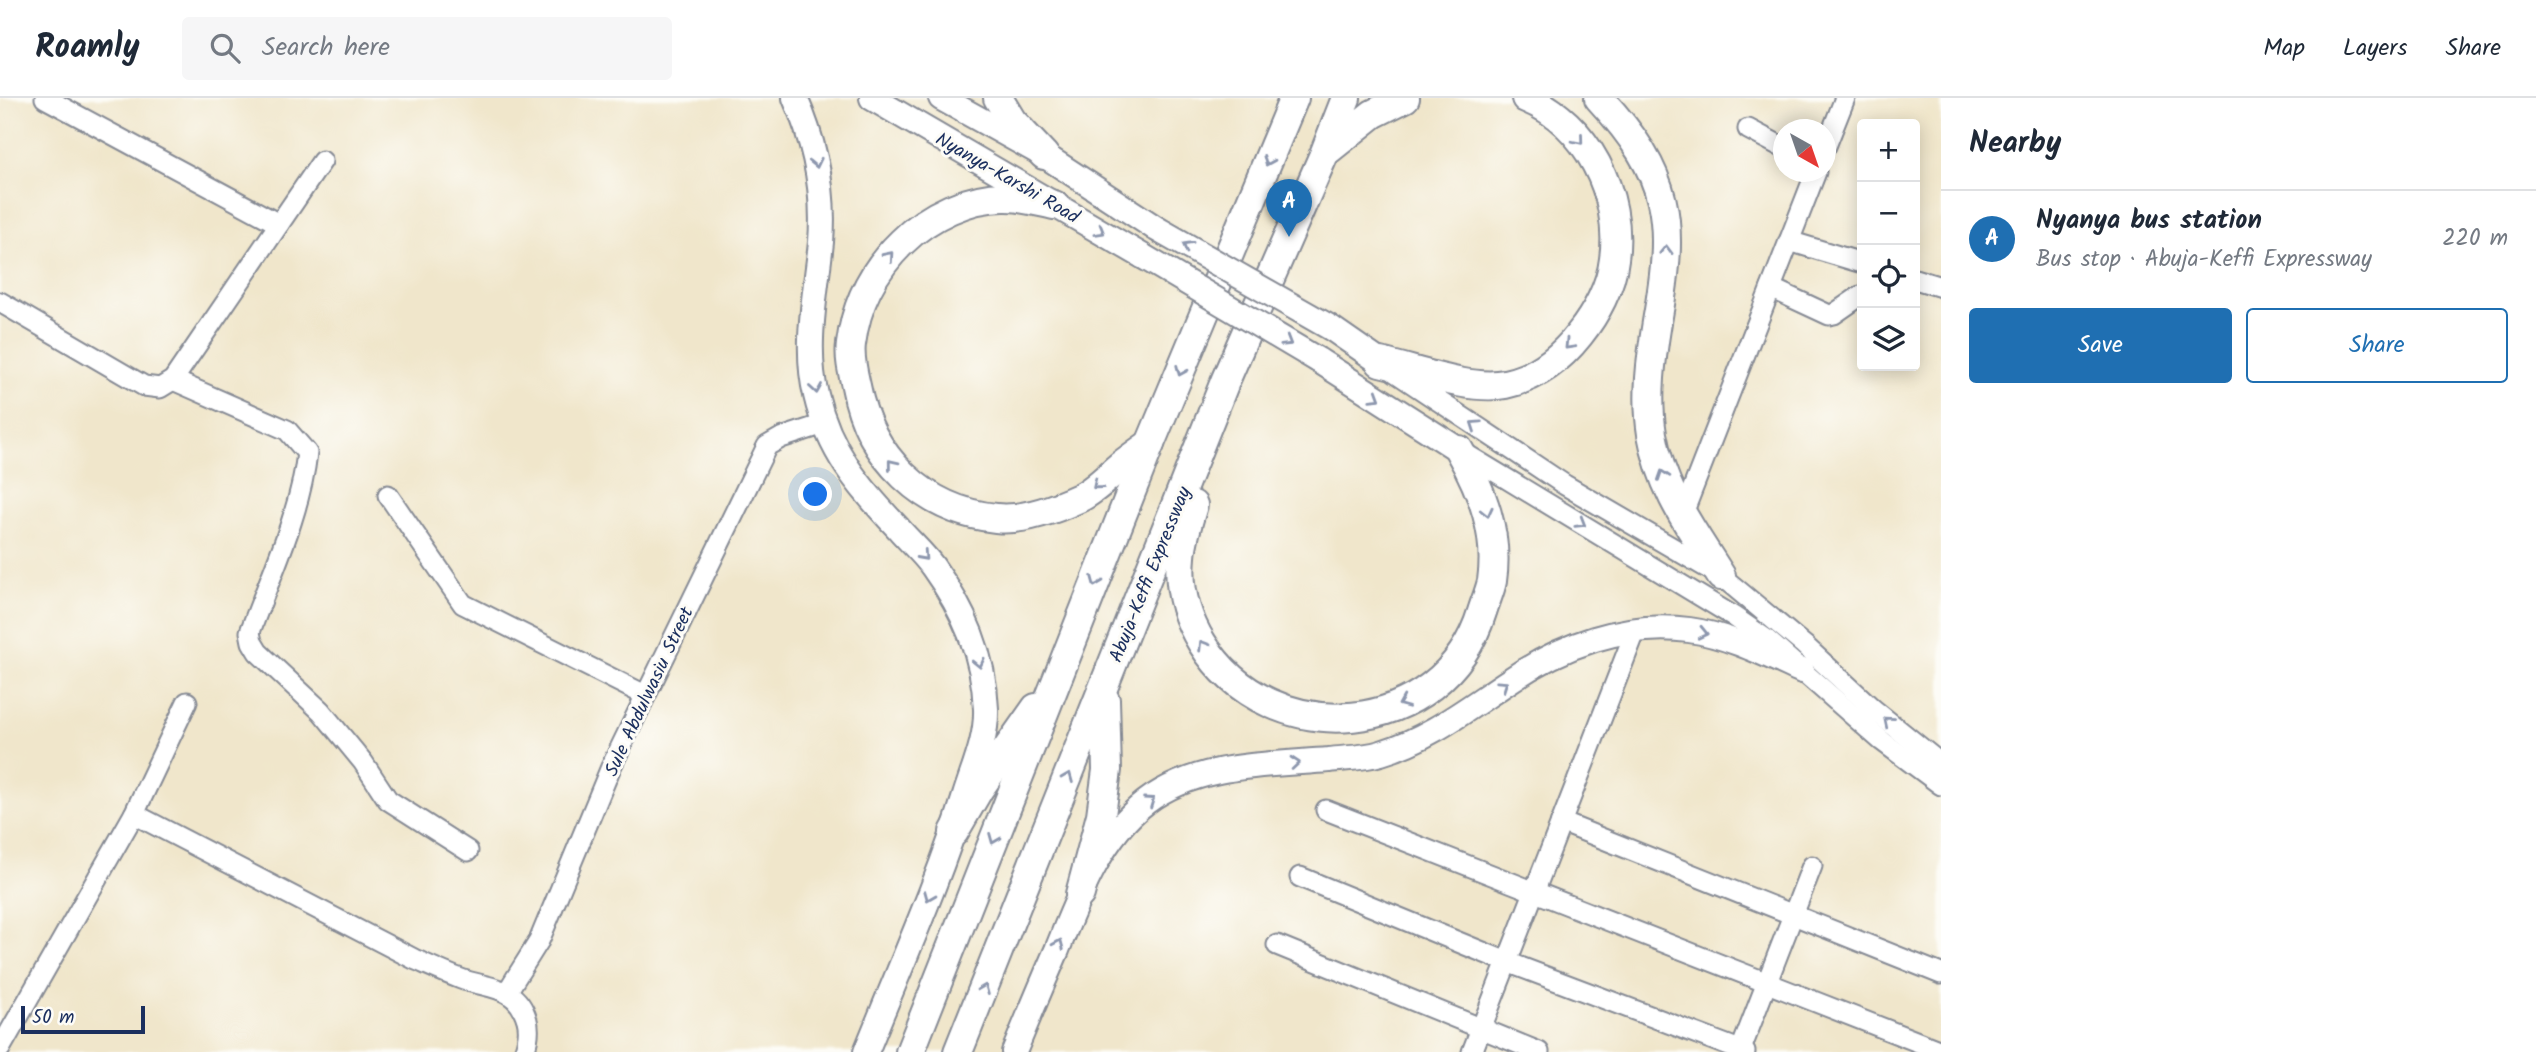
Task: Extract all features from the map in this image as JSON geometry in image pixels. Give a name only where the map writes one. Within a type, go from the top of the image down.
[{"type":"highway","points":[[998,98],[1012,121],[1044,155]]},
{"type":"highway","points":[[910,1052],[1150,444],[1294,98]]},
{"type":"highway","name":"Abuja-Keffi Expressway","points":[[958,1052],[1226,379],[1346,98]]},
{"type":"highway","points":[[1325,152],[1373,114],[1405,98]]},
{"type":"highway","points":[[1380,362],[1462,383],[1503,384],[1529,377],[1542,370],[1570,346],[1591,321],[1614,261],[1616,230],[1606,181],[1583,144],[1556,114],[1526,98]]},
{"type":"highway","points":[[1599,98],[1639,145],[1653,172],[1662,200],[1667,230],[1666,264],[1651,362],[1649,398],[1652,432],[1660,467],[1671,497],[1721,576]]},
{"type":"highway","points":[[1054,205],[1008,197],[978,200],[949,211],[912,232],[886,258],[869,284],[856,316],[851,346],[858,398],[867,425],[895,469],[916,488],[970,513],[998,518],[1028,515],[1079,498],[1150,444]]},
{"type":"highway","points":[[1226,379],[1213,441],[1185,530],[1181,556],[1183,597],[1196,633],[1223,671],[1250,692],[1285,710],[1314,717],[1339,719],[1369,715],[1422,694],[1447,675],[1463,654],[1477,628],[1492,582],[1492,537],[1481,491],[1459,450]]},
{"type":"highway","points":[[954,832],[1007,747],[1057,681]]},
{"type":"highway","points":[[1080,894],[1101,815],[1107,770],[1104,686]]},
{"type":"main road","points":[[795,98],[817,164],[821,197],[821,240],[812,349],[814,388],[824,424],[838,456],[867,495],[931,564],[956,600],[972,635],[981,669],[986,711],[980,752],[954,832],[866,1052]]},
{"type":"main road","name":"Nyanya-Karshi Road","points":[[872,98],[1318,360],[1459,450]]},
{"type":"main road","name":"Nyanya-Karshi Road","points":[[941,98],[1044,155],[1157,229],[1331,328],[1380,362]]},
{"type":"main road","points":[[1014,1052],[1080,894],[1102,853],[1123,824],[1146,802],[1179,783],[1227,768],[1378,754],[1430,734],[1554,654],[1608,635],[1660,629],[1689,630],[1716,636],[1802,671]]},
{"type":"street","points":[[45,98],[279,224]]},
{"type":"street","points":[[1836,119],[1844,98]]},
{"type":"street","points":[[1748,129],[1773,143]]},
{"type":"street","points":[[0,302],[144,386],[160,387],[173,380],[322,161]]},
{"type":"street","points":[[1682,516],[1812,182]]},
{"type":"street","points":[[1788,241],[1857,262]]},
{"type":"street","points":[[1920,281],[1941,287]]},
{"type":"street","points":[[1771,288],[1829,315],[1857,298]]},
{"type":"street","points":[[1380,362],[1565,485],[1721,576],[1804,645],[1872,709],[1941,764]]},
{"type":"street","points":[[173,380],[287,430],[307,453],[296,508],[250,632],[252,642],[258,652],[321,711],[363,762],[388,800],[468,851]]},
{"type":"street","name":"Sule Abdulwasiu Street","points":[[507,992],[539,941],[611,767],[767,446],[781,438],[824,424]]},
{"type":"street","points":[[1459,450],[1733,616],[1766,639],[1882,741],[1941,785]]},
{"type":"street","points":[[388,495],[463,604],[645,695]]},
{"type":"street","points":[[1472,1052],[1635,632]]},
{"type":"street","points":[[0,1049],[134,814],[187,702]]},
{"type":"street","points":[[1326,810],[1941,1051]]},
{"type":"street","points":[[134,814],[414,959],[461,979],[507,992],[523,1004],[526,1014],[528,1041],[524,1052]]},
{"type":"street","points":[[1561,822],[1941,974]]},
{"type":"street","points":[[1300,877],[1507,962],[1742,1051],[1812,866]]},
{"type":"street","points":[[1278,945],[1539,1052]]},
{"type":"place","name":"Nyanya bus station","points":[[1289,237]]}]
